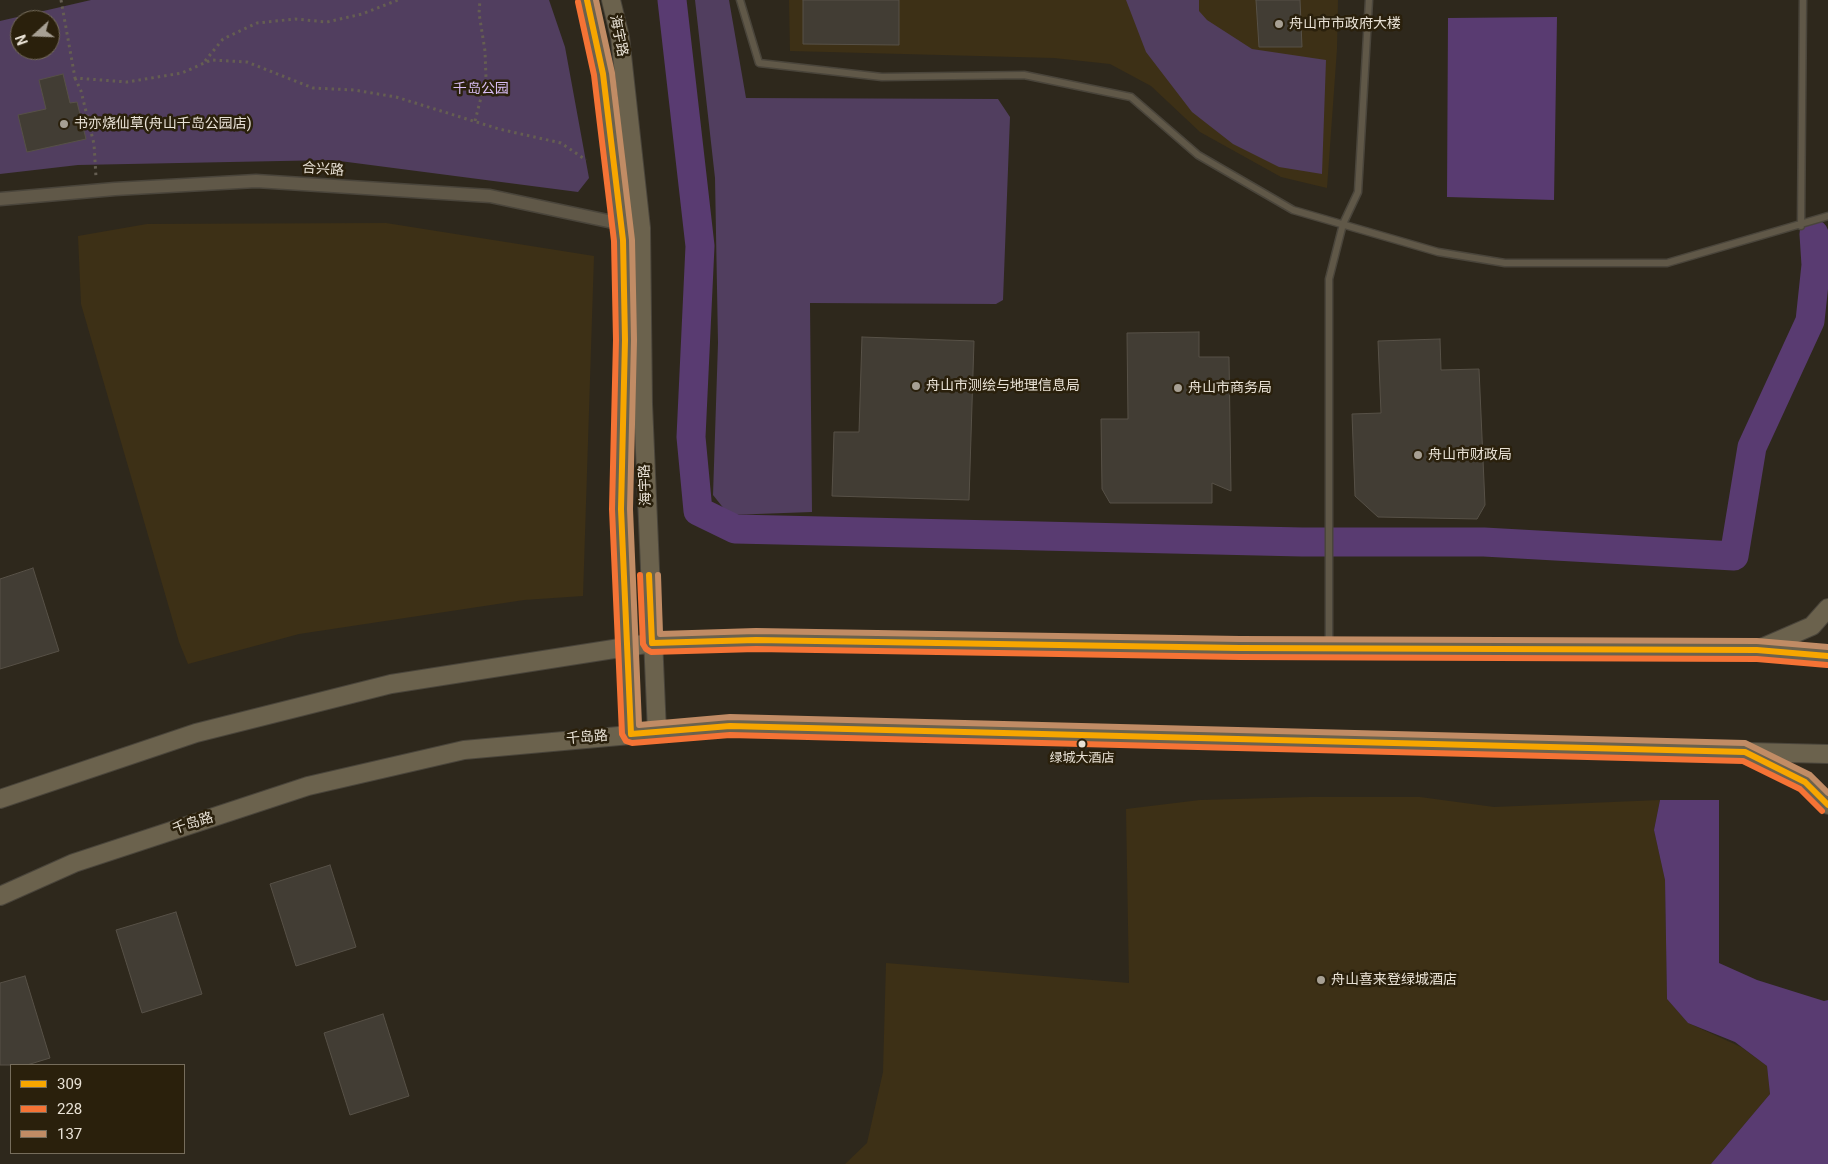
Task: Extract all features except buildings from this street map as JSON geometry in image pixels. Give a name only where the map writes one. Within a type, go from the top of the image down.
[{"type":"street","name":"海宇路","points":[[587,0],[603,74],[621,224],[625,340],[621,509],[631,734]]},
{"type":"street","name":"海宇路","points":[[611,0],[620,37],[641,228],[642,404],[657,732]]},
{"type":"street","name":"合兴路","points":[[0,199],[98,190],[256,181],[490,196],[641,228]]},
{"type":"street","points":[[1757,650],[1812,626],[1828,608]]},
{"type":"street","points":[[0,799],[196,733],[391,684],[652,643],[756,640],[1329,648],[1757,650],[1828,656]]},
{"type":"street","name":"千岛路","points":[[0,896],[74,862],[308,786],[464,750],[730,726],[1828,754]]},
{"type":"street","points":[[1745,752],[1805,782],[1828,805]]},
{"type":"lane","points":[[740,0],[759,62],[882,77],[1024,75],[1131,97],[1198,155],[1292,210],[1438,252],[1505,263],[1667,263],[1801,226],[1828,216]]},
{"type":"lane","points":[[1329,648],[1328,279],[1344,224],[1358,192],[1369,0]]},
{"type":"lane","points":[[1801,226],[1803,0]]},
{"type":"path","points":[[61,0],[75,78],[94,144],[98,190]]},
{"type":"path","points":[[203,63],[223,39],[256,23],[295,19],[327,22],[362,14],[398,0]]},
{"type":"path","points":[[474,121],[486,78],[485,50],[479,13],[480,0]]},
{"type":"path","points":[[75,78],[127,82],[182,73],[211,60],[247,62],[313,88],[354,90],[396,98],[499,129],[560,143],[586,160]]},
{"type":"shaded area","points":[[789,0],[1338,0],[1337,49],[1327,188],[1281,177],[1200,132],[1151,86],[1110,64],[1054,58],[790,51]]},
{"type":"shaded area","points":[[1557,17],[1554,200],[1447,197],[1448,18]]},
{"type":"shaded area","points":[[386,223],[594,256],[583,596],[524,600],[299,634],[188,664],[179,642],[81,304],[78,236],[147,224]]},
{"type":"shaded area","name":"舟山喜来登绿城酒店","points":[[1309,797],[1420,797],[1494,807],[1660,800],[1654,830],[1665,880],[1667,999],[1688,1023],[1741,1047],[1767,1066],[1770,1094],[1711,1164],[845,1164],[867,1143],[883,1072],[886,963],[1129,983],[1126,809],[1200,800]]},
{"type":"shaded area","points":[[1660,800],[1719,800],[1719,963],[1757,980],[1824,1001],[1828,1000],[1828,1164],[1711,1164],[1770,1094],[1767,1066],[1735,1042],[1688,1023],[1667,999],[1665,880],[1654,830]]},
{"type":"green space","name":"千岛公园","points":[[91,0],[549,0],[565,47],[589,178],[578,192],[332,160],[78,165],[0,174],[0,21],[10,19],[10,60],[60,60],[60,10],[48,10]]},
{"type":"green space","points":[[695,0],[729,0],[746,98],[998,99],[1010,117],[1003,300],[996,304],[810,303],[812,512],[729,515],[713,495],[718,343],[715,178]]},
{"type":"green space","points":[[1126,0],[1199,0],[1199,11],[1207,20],[1252,49],[1326,60],[1322,174],[1279,167],[1233,144],[1192,112],[1146,52]]},
{"type":"waterway","points":[[672,0],[700,246],[691,437],[698,511],[735,529],[1302,542],[1484,542],[1734,556],[1752,447],[1810,321],[1816,265],[1814,234]]},
{"type":"transit line","name":"309","points":[[587,0],[603,74],[623,240],[625,340],[621,509],[631,734],[730,726],[1745,752],[1805,782],[1828,805]]},
{"type":"transit line","name":"137","points":[[596,0],[612,73],[632,240],[634,340],[630,509],[639,725],[730,717],[1745,743],[1810,775],[1828,793]]},
{"type":"transit line","name":"228","points":[[578,2],[594,75],[614,241],[616,340],[612,509],[622,734],[626,741],[632,743],[730,735],[1743,761],[1800,789],[1822,811]]},
{"type":"transit line","name":"228","points":[[640,575],[643,644],[651,652],[756,649],[1240,657],[1757,659],[1827,665]]},
{"type":"transit line","name":"309","points":[[649,575],[652,643],[756,640],[1240,648],[1757,650],[1828,656]]},
{"type":"transit line","name":"137","points":[[658,575],[660,634],[756,631],[1240,639],[1757,641],[1828,647]]},
{"type":"place","name":"舟山市市政府大楼","points":[[1279,24]]},
{"type":"place","name":"书亦烧仙草(舟山千岛公园店)","points":[[64,124]]},
{"type":"place","name":"舟山市测绘与地理信息局","points":[[916,386]]},
{"type":"place","name":"舟山市商务局","points":[[1178,388]]},
{"type":"place","name":"舟山市财政局","points":[[1418,455]]},
{"type":"place","name":"绿城大酒店","points":[[1082,744]]},
{"type":"place","name":"舟山喜来登绿城酒店","points":[[1321,980]]}]
